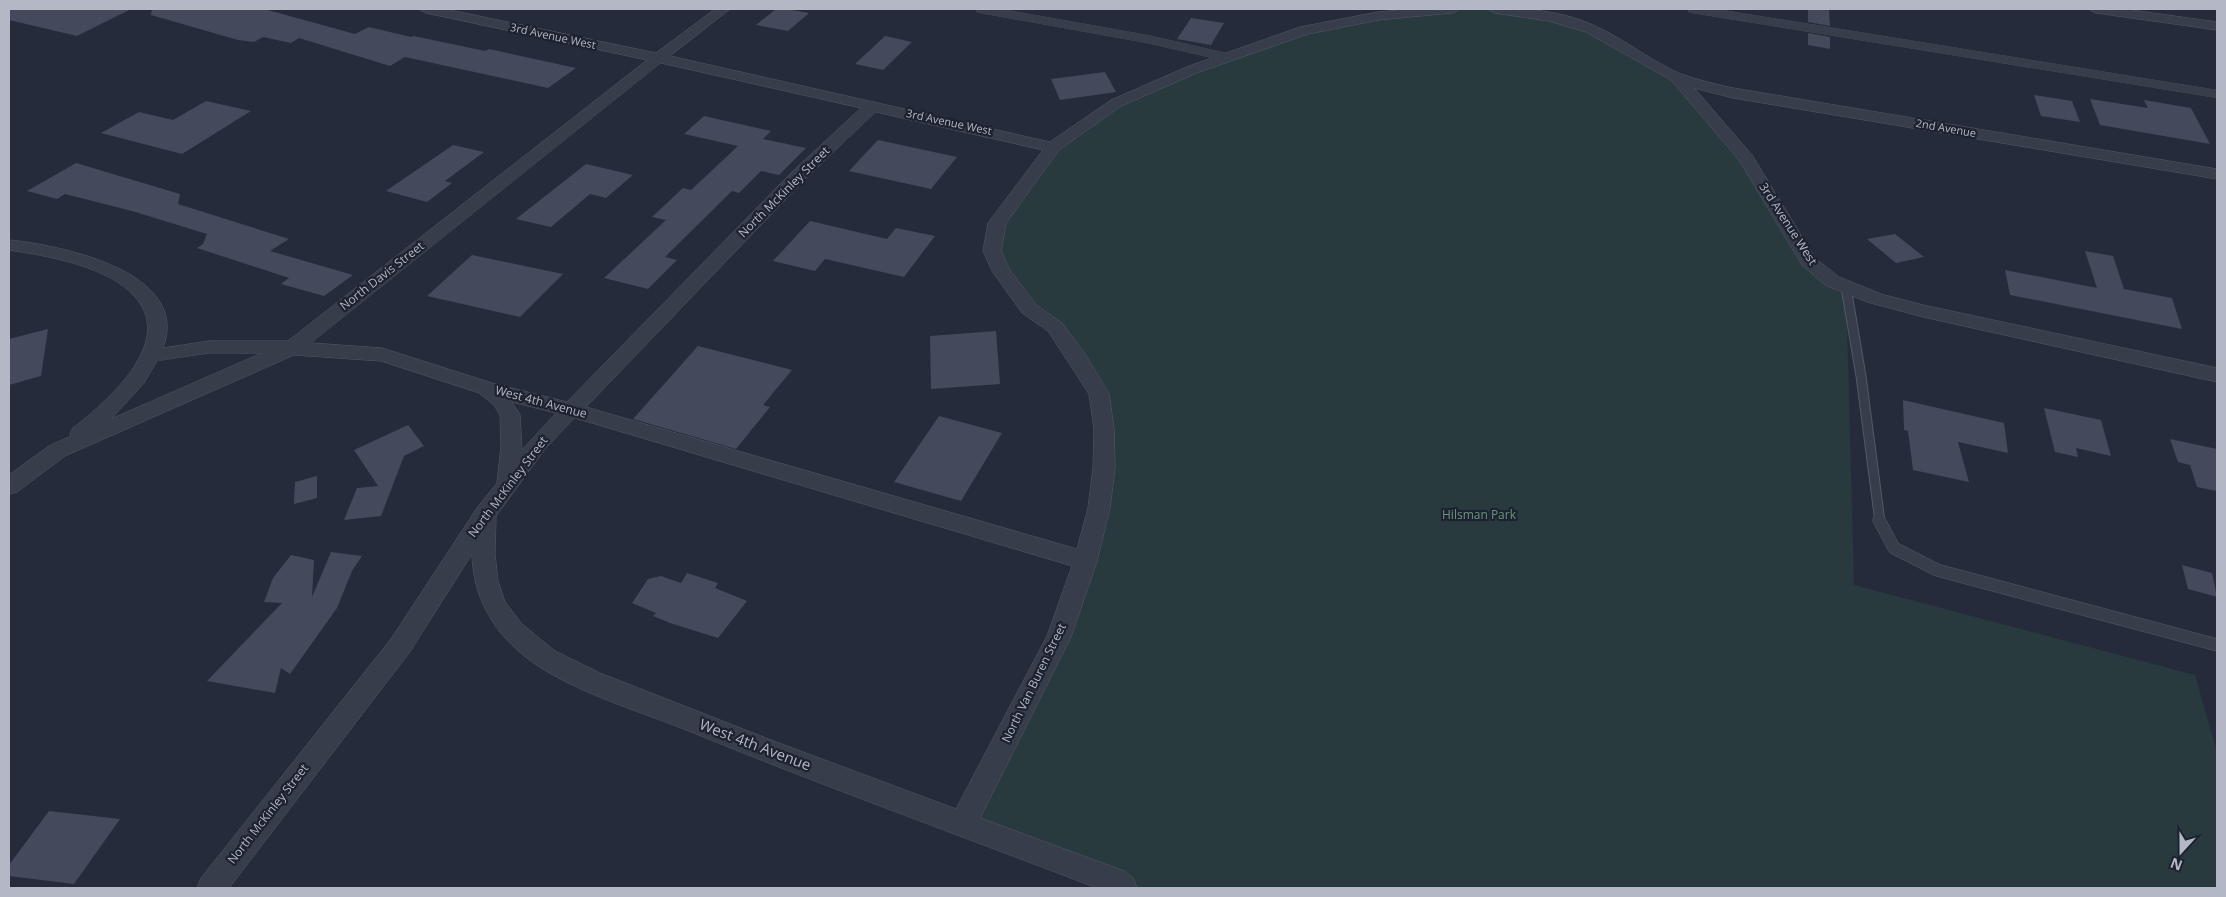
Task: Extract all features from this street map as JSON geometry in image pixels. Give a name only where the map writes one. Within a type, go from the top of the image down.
[{"type":"street","name":"3rd Avenue West","points":[[426,9],[659,58],[1053,147]]},
{"type":"street","name":"North Davis Street","points":[[9,486],[56,451],[292,348],[723,9]]},
{"type":"street","points":[[1053,147],[1116,103],[1226,57],[1305,30],[1336,23],[1378,16],[1451,9]]},
{"type":"street","name":"3rd Avenue West","points":[[1496,9],[1551,17],[1591,29],[1676,77],[1746,158],[1808,261],[1832,280],[1874,298],[1924,311],[2217,375]]},
{"type":"street","points":[[2096,9],[2217,26]]},
{"type":"street","name":"2nd Avenue","points":[[1676,77],[1702,86],[1733,93],[2217,174]]},
{"type":"street","name":"North McKinley Street","points":[[211,888],[400,646],[485,514],[538,444],[798,175],[873,106]]},
{"type":"street","name":"North Van Buren Street","points":[[964,824],[1059,637],[1085,561],[1100,508],[1104,468],[1104,429],[1099,394],[1078,358],[1054,327],[1029,309],[1020,299],[1001,271],[992,251],[997,223],[1053,147]]},
{"type":"street","points":[[9,245],[87,263],[120,276],[140,290],[152,306],[157,322],[155,342],[150,356],[139,374],[118,400],[93,424],[56,451]]},
{"type":"street","name":"West 4th Avenue","points":[[150,356],[209,347],[292,348],[382,355],[486,388],[572,410],[1085,561]]},
{"type":"street","name":"West 4th Avenue","points":[[486,388],[501,400],[510,414],[512,446],[507,484]]},
{"type":"street","name":"West 4th Avenue","points":[[485,514],[482,554],[488,592],[504,620],[529,645],[552,661],[623,693],[772,753],[1114,881],[1124,888]]},
{"type":"lane","points":[[980,9],[1146,39],[1226,57]]},
{"type":"lane","points":[[1692,9],[2217,94]]},
{"type":"lane","points":[[1846,287],[1862,376],[1878,518],[1894,548],[1937,570],[2217,645]]},
{"type":"green space","name":"Hilsman Park","points":[[1491,9],[1550,17],[1590,30],[1665,73],[1744,158],[1807,261],[1846,288],[1854,585],[2195,675],[2217,753],[2217,888],[1134,888],[1117,873],[972,819],[1106,501],[1102,391],[1031,306],[997,252],[999,223],[1055,147],[1118,103],[1151,88],[1303,32],[1432,11]]},
{"type":"building","points":[[9,9],[131,9],[77,36],[9,20]]},
{"type":"building","points":[[152,9],[264,9],[355,34],[369,27],[485,51],[489,49],[576,68],[548,88],[405,57],[390,66],[299,38],[291,43],[263,37],[254,42],[238,40],[151,15]]},
{"type":"building","points":[[776,9],[809,13],[788,31],[756,25]]},
{"type":"building","points":[[1808,9],[1829,9],[1830,26],[1808,22]]},
{"type":"building","points":[[1191,18],[1224,23],[1211,45],[1177,39]]},
{"type":"building","points":[[1808,33],[1830,37],[1830,49],[1808,45]]},
{"type":"building","points":[[885,36],[912,42],[883,70],[855,64]]},
{"type":"building","points":[[1105,72],[1116,92],[1060,100],[1051,79]]},
{"type":"building","points":[[2034,95],[2072,101],[2080,122],[2041,116]]},
{"type":"building","points":[[2090,99],[2148,108],[2144,100],[2191,108],[2210,144],[2100,125]]},
{"type":"building","points":[[206,101],[251,111],[182,154],[101,133],[139,112],[173,120]]},
{"type":"building","points":[[704,116],[771,131],[763,139],[806,148],[779,175],[761,171],[739,193],[732,191],[665,257],[677,260],[648,289],[604,278],[666,220],[652,217],[683,188],[691,190],[738,146],[684,134]]},
{"type":"building","points":[[878,140],[957,157],[931,189],[849,171]]},
{"type":"building","points":[[453,145],[484,152],[445,181],[452,183],[427,202],[386,191]]},
{"type":"building","points":[[76,163],[180,194],[178,204],[289,239],[270,251],[353,275],[324,296],[281,284],[289,278],[197,248],[203,244],[207,234],[132,211],[65,194],[57,199],[27,191]]},
{"type":"building","points":[[586,164],[633,175],[606,198],[590,194],[551,227],[516,219]]},
{"type":"building","points":[[810,221],[887,239],[896,228],[935,236],[904,277],[825,259],[815,271],[773,261]]},
{"type":"building","points":[[1895,234],[1924,257],[1896,263],[1867,239]]},
{"type":"building","points":[[2085,251],[2113,256],[2124,289],[2172,298],[2182,329],[2010,295],[2005,270],[2097,288]]},
{"type":"building","points":[[472,255],[563,274],[520,317],[427,296]]},
{"type":"building","points":[[48,329],[41,376],[9,385],[9,339]]},
{"type":"building","points":[[996,331],[1000,384],[931,389],[930,336]]},
{"type":"building","points":[[698,346],[792,370],[763,405],[770,407],[736,449],[633,419]]},
{"type":"building","points":[[1903,400],[2004,423],[2008,453],[1958,442],[1969,482],[1913,470],[1908,431],[1904,430]]},
{"type":"building","points":[[2044,408],[2101,420],[2111,456],[2076,448],[2078,457],[2055,452]]},
{"type":"building","points":[[939,416],[1002,433],[961,501],[894,482]]},
{"type":"building","points":[[408,425],[424,446],[404,456],[381,516],[344,520],[357,488],[378,486],[354,450]]},
{"type":"building","points":[[2170,439],[2217,449],[2217,491],[2197,487],[2190,465],[2178,462]]},
{"type":"building","points":[[317,476],[317,498],[294,504],[295,482]]},
{"type":"building","points":[[331,552],[362,556],[352,571],[337,608],[290,674],[281,668],[275,693],[207,681],[282,603],[264,602],[273,578],[291,555],[314,560],[312,597]]},
{"type":"building","points":[[2182,565],[2212,573],[2217,597],[2188,589]]},
{"type":"building","points":[[687,573],[718,583],[715,588],[747,601],[718,638],[670,623],[653,616],[656,613],[632,603],[648,579],[661,576],[681,583]]},
{"type":"building","points":[[49,811],[120,819],[74,884],[9,876],[9,865]]}]
